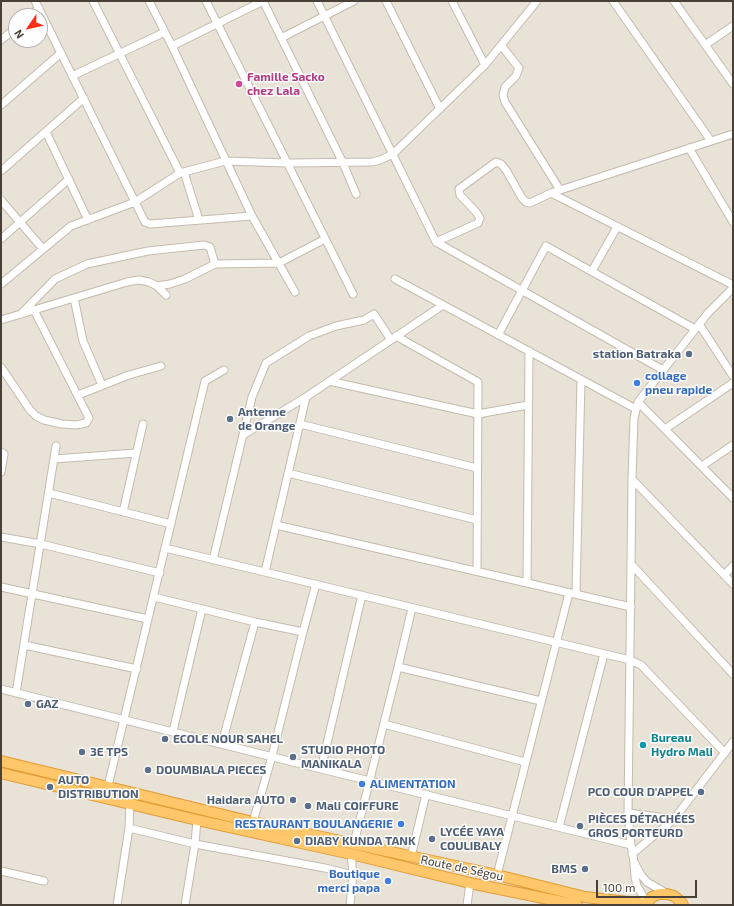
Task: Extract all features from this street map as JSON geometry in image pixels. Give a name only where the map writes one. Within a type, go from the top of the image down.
[{"type":"highway","name":"Route de Ségou","points":[[1,761],[253,822],[496,875],[585,897],[645,903],[652,896],[667,894]]},
{"type":"highway","name":"Route de Ségou","points":[[1,773],[470,883],[577,905]]},
{"type":"highway","points":[[667,894],[674,896],[683,905]]},
{"type":"street","points":[[35,1],[39,8]]},
{"type":"street","points":[[93,1],[182,173],[199,220]]},
{"type":"street","points":[[149,1],[172,46],[252,216],[295,292]]},
{"type":"street","points":[[206,1],[353,294]]},
{"type":"street","points":[[172,46],[263,1],[343,163],[356,194]]},
{"type":"street","points":[[317,1],[436,242],[663,370]]},
{"type":"street","points":[[282,38],[354,1]]},
{"type":"street","points":[[386,1],[440,109]]},
{"type":"street","points":[[452,1],[485,65]]},
{"type":"street","points":[[1,284],[71,226],[135,202],[182,173],[225,161],[287,163],[372,162],[393,154],[485,65],[537,1]]},
{"type":"street","points":[[613,1],[711,141]]},
{"type":"street","points":[[676,2],[733,84]]},
{"type":"street","points":[[48,26],[145,222],[148,224],[252,216]]},
{"type":"street","points":[[706,45],[733,26]]},
{"type":"street","points":[[72,76],[165,32]]},
{"type":"street","points":[[501,45],[518,68],[519,72],[505,87],[503,95],[505,102],[560,190]]},
{"type":"street","points":[[1,105],[61,53]]},
{"type":"street","points":[[1,171],[84,98]]},
{"type":"street","points":[[46,132],[88,220]]},
{"type":"street","points":[[436,242],[478,223],[480,218],[460,195],[459,189],[496,162],[501,164],[506,170],[526,202],[530,203],[551,193],[733,134]]},
{"type":"street","points":[[689,148],[733,222]]},
{"type":"street","points":[[1,239],[69,179]]},
{"type":"street","points":[[551,193],[733,287],[697,326],[638,402],[634,418],[628,813],[635,877],[637,886],[645,903]]},
{"type":"street","points":[[1,200],[43,249]]},
{"type":"street","points":[[592,271],[617,227]]},
{"type":"street","points":[[157,286],[170,284],[185,279],[215,264],[279,263],[325,239]]},
{"type":"street","points":[[21,314],[55,279],[87,264],[148,251],[204,245],[210,247],[215,264]]},
{"type":"street","points":[[498,335],[546,246],[697,326],[733,376]]},
{"type":"street","points":[[1,320],[127,282],[139,280],[149,282],[157,286],[166,295]]},
{"type":"street","points":[[395,280],[636,409]]},
{"type":"street","points":[[74,298],[83,342],[102,385]]},
{"type":"street","points":[[243,435],[306,397],[443,305]]},
{"type":"street","points":[[1,368],[30,410],[36,416],[44,420],[76,425],[86,423],[89,418],[34,310]]},
{"type":"street","points":[[213,560],[252,397],[266,363],[309,336],[336,326],[364,320],[374,314],[394,338],[478,382],[477,571]]},
{"type":"street","points":[[526,583],[529,351]]},
{"type":"street","points":[[78,395],[129,375],[161,366]]},
{"type":"street","points":[[108,786],[205,381],[224,370]]},
{"type":"street","points":[[496,875],[556,642],[572,594],[582,380]]},
{"type":"street","points":[[329,382],[478,414],[528,405]]},
{"type":"street","points":[[665,429],[733,383]]},
{"type":"street","points":[[265,572],[306,397]]},
{"type":"street","points":[[638,402],[733,498]]},
{"type":"street","points":[[123,512],[143,424]]},
{"type":"street","points":[[300,424],[477,468]]},
{"type":"street","points":[[702,466],[733,445]]},
{"type":"street","points":[[16,693],[56,446]]},
{"type":"street","points":[[1,452],[4,454],[1,472]]},
{"type":"street","points":[[54,459],[136,453]]},
{"type":"street","points":[[288,473],[477,520]]},
{"type":"street","points":[[632,479],[733,584]]},
{"type":"street","points":[[49,493],[171,524]]},
{"type":"street","points":[[276,525],[631,607]]},
{"type":"street","points":[[1,537],[41,544],[160,573]]},
{"type":"street","points":[[165,548],[630,660],[641,665],[725,753]]},
{"type":"street","points":[[632,565],[733,674]]},
{"type":"street","points":[[724,575],[733,566]]},
{"type":"street","points":[[253,822],[272,756],[316,584]]},
{"type":"street","points":[[1,587],[148,620]]},
{"type":"street","points":[[321,769],[362,595]]},
{"type":"street","points":[[154,597],[255,622],[303,632]]},
{"type":"street","points":[[354,843],[412,608]]},
{"type":"street","points":[[172,731],[202,609]]},
{"type":"street","points":[[222,744],[255,622]]},
{"type":"street","points":[[24,645],[137,669]]},
{"type":"street","points":[[559,827],[604,654]]},
{"type":"street","points":[[398,667],[541,701]]},
{"type":"street","points":[[1,689],[631,845]]},
{"type":"street","points":[[384,724],[525,762]]},
{"type":"street","points":[[632,854],[674,819],[733,742]]},
{"type":"street","points":[[411,857],[426,794]]},
{"type":"street","points":[[117,905],[129,828],[130,804]]},
{"type":"street","points":[[628,813],[674,819]]},
{"type":"street","points":[[185,905],[195,844],[197,820]]},
{"type":"street","points":[[129,828],[195,844],[325,868],[353,875]]},
{"type":"street","points":[[350,905],[353,875],[351,854]]},
{"type":"street","points":[[634,862],[641,875],[647,882],[667,894]]},
{"type":"street","points":[[1,871],[44,881]]},
{"type":"street","points":[[467,905],[470,883]]},
{"type":"street","points":[[343,905],[351,891]]},
{"type":"shaded area","points":[[1,1],[733,1],[733,905],[1,905]]},
{"type":"place","name":"Famille Sacko chez Lala","points":[[239,84]]},
{"type":"place","name":"station Batraka","points":[[689,354]]},
{"type":"place","name":"collage pneu rapide","points":[[637,383]]},
{"type":"place","name":"Antenne de Orange","points":[[230,419]]},
{"type":"place","name":"GAZ","points":[[28,704]]},
{"type":"place","name":"ECOLE NOUR SAHEL","points":[[165,739]]},
{"type":"place","name":"Bureau Hydro Mali","points":[[643,745]]},
{"type":"place","name":"3E TPS","points":[[82,752]]},
{"type":"place","name":"STUDIO PHOTO MANIKALA","points":[[293,757]]},
{"type":"place","name":"DOUMBIALA PIECES","points":[[148,770]]},
{"type":"place","name":"ALIMENTATION","points":[[362,784]]},
{"type":"place","name":"AUTO DISTRIBUTION","points":[[50,787]]},
{"type":"place","name":"PCO COUR D'APPEL","points":[[701,792]]},
{"type":"place","name":"Haidara AUTO","points":[[293,800]]},
{"type":"place","name":"Mali COIFFURE","points":[[308,806]]},
{"type":"place","name":"RESTAURANT BOULANGERIE","points":[[401,824]]},
{"type":"place","name":"PIÈCES DÉTACHÉES GROS PORTEURD","points":[[580,826]]},
{"type":"place","name":"LYCÉE YAYA COULIBALY","points":[[432,839]]},
{"type":"place","name":"DIABY KUNDA TANK","points":[[297,841]]},
{"type":"place","name":"BMS","points":[[585,869]]},
{"type":"place","name":"Boutique merci papa","points":[[388,881]]}]
